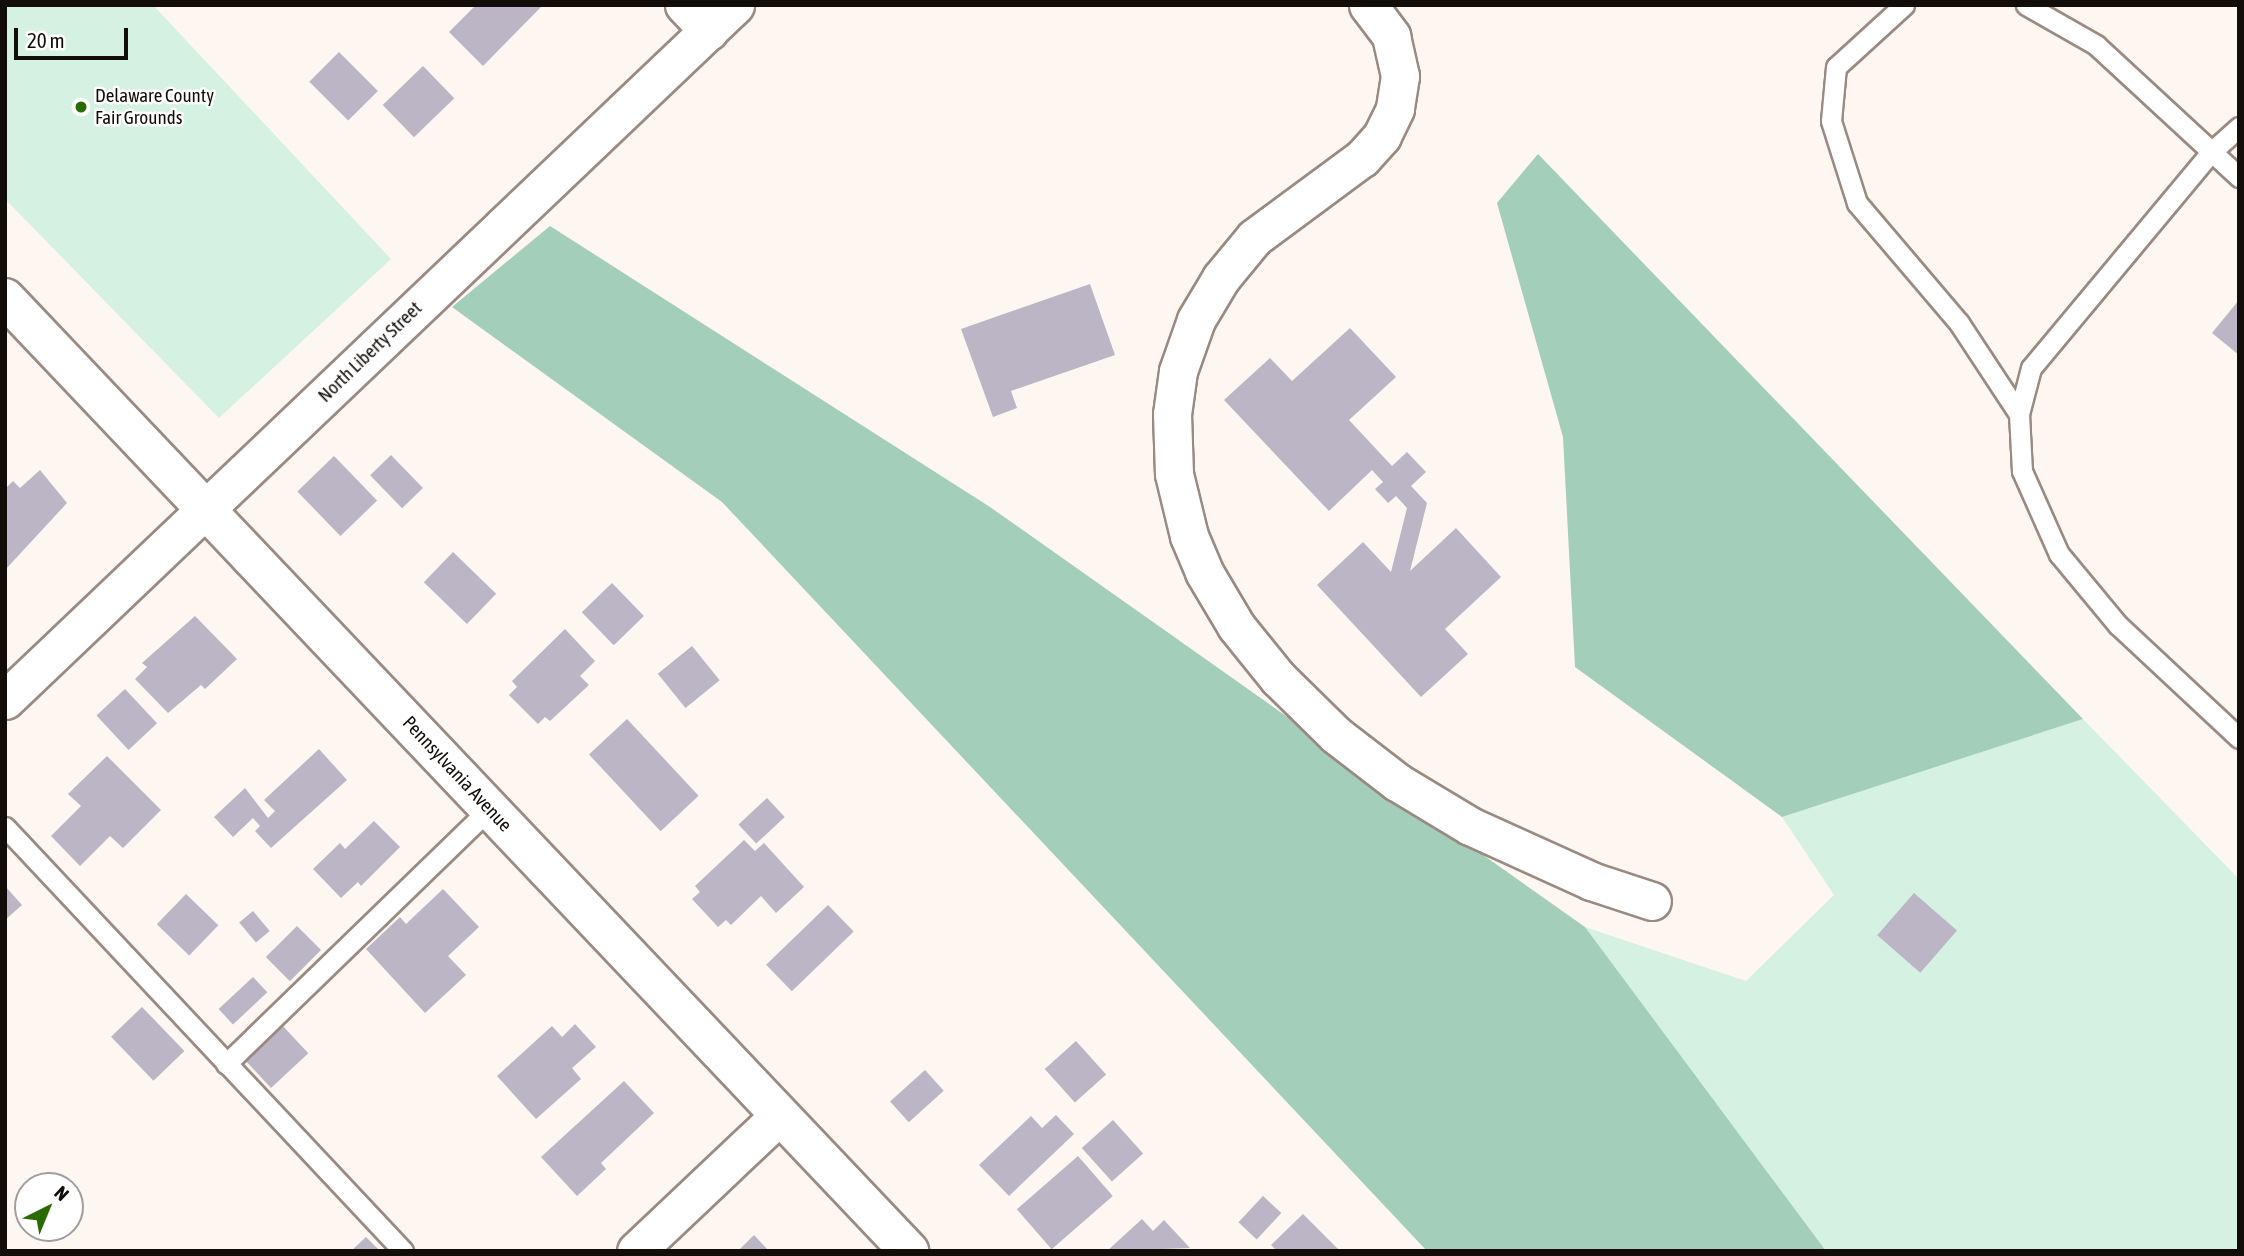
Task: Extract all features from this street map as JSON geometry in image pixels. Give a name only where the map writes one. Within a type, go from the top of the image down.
[{"type":"street","name":"North Liberty Street","points":[[5,700],[206,509],[696,18],[735,5]]},
{"type":"street","points":[[1368,5],[1391,36],[1400,76],[1395,109],[1382,136],[1362,158],[1254,238],[1221,278],[1196,320],[1178,371],[1172,414],[1174,474],[1189,536],[1204,572],[1236,626],[1278,678],[1336,735],[1397,782],[1470,826],[1591,881],[1651,901]]},
{"type":"street","name":"Pennsylvania Avenue","points":[[5,298],[909,1251]]},
{"type":"street","points":[[636,1251],[780,1115]]},
{"type":"lane","points":[[2026,5],[2096,45],[2239,177]]},
{"type":"lane","points":[[1898,7],[1836,67],[1831,121],[1857,203],[1959,323],[2019,414]]},
{"type":"lane","points":[[2239,127],[2211,152],[2031,368],[2019,414],[2022,471],[2059,554],[2118,625],[2239,738]]},
{"type":"lane","points":[[226,1064],[490,808]]},
{"type":"lane","points":[[5,827],[403,1251]]},
{"type":"green space","points":[[5,5],[153,5],[391,259],[219,418],[5,199]]},
{"type":"green space","points":[[1538,154],[2083,719],[1782,817],[1575,667],[1563,437],[1497,203]]},
{"type":"green space","points":[[550,226],[990,507],[1585,927],[1826,1251],[1427,1251],[722,502],[452,307]]},
{"type":"green space","points":[[2083,719],[2239,879],[2239,1251],[1826,1251],[1585,927],[1746,981],[1834,895],[1782,817]]},
{"type":"building","points":[[476,5],[543,5],[483,66],[449,32]]},
{"type":"building","points":[[339,52],[378,91],[348,121],[309,82]]},
{"type":"building","points":[[423,66],[454,98],[414,137],[383,105]]},
{"type":"building","points":[[1090,284],[1115,355],[1011,391],[1017,408],[993,417],[961,329]]},
{"type":"building","points":[[2239,300],[2239,355],[2212,333]]},
{"type":"building","points":[[1350,328],[1396,377],[1349,420],[1392,466],[1407,452],[1426,472],[1411,486],[1427,503],[1410,571],[1456,528],[1501,577],[1445,629],[1468,654],[1421,697],[1317,585],[1363,542],[1391,572],[1407,508],[1396,496],[1388,503],[1375,489],[1383,482],[1372,470],[1329,511],[1224,400],[1270,358],[1292,381]]},
{"type":"building","points":[[391,455],[423,488],[402,508],[370,475]]},
{"type":"building","points":[[334,456],[377,501],[340,536],[297,491]]},
{"type":"building","points":[[40,470],[67,503],[5,570],[5,489],[13,481],[20,488]]},
{"type":"building","points":[[453,552],[496,594],[467,624],[424,582]]},
{"type":"building","points":[[612,583],[644,616],[614,645],[582,612]]},
{"type":"building","points":[[195,616],[237,659],[205,689],[201,685],[168,713],[135,679],[147,667],[142,663]]},
{"type":"building","points":[[565,629],[595,661],[580,676],[589,685],[550,721],[545,717],[538,724],[509,695],[517,687],[512,681]]},
{"type":"building","points":[[692,646],[720,680],[685,708],[658,674]]},
{"type":"building","points":[[125,689],[157,723],[129,750],[96,716]]},
{"type":"building","points":[[627,719],[699,796],[661,831],[589,754]]},
{"type":"building","points":[[319,749],[347,780],[271,848],[255,831],[260,826],[253,818],[233,837],[214,817],[245,788],[268,818],[275,811],[264,800]]},
{"type":"building","points":[[107,756],[161,810],[123,848],[110,836],[80,866],[51,836],[81,806],[68,794]]},
{"type":"building","points":[[767,798],[785,817],[756,844],[738,825]]},
{"type":"building","points":[[374,821],[400,847],[361,886],[358,882],[341,898],[313,869],[340,843],[345,849]]},
{"type":"building","points":[[744,840],[755,851],[764,843],[804,887],[776,913],[761,896],[731,925],[726,920],[718,927],[692,899],[700,892],[695,886]]},
{"type":"building","points":[[5,886],[22,905],[5,920]]},
{"type":"building","points":[[443,889],[479,927],[448,956],[466,975],[425,1013],[366,949],[400,917],[406,924]]},
{"type":"building","points":[[1914,893],[1957,930],[1920,973],[1877,935]]},
{"type":"building","points":[[186,894],[218,925],[189,955],[157,924]]},
{"type":"building","points":[[828,905],[854,932],[792,991],[766,965]]},
{"type":"building","points":[[253,911],[270,931],[256,942],[239,923]]},
{"type":"building","points":[[297,926],[321,950],[290,981],[266,957]]},
{"type":"building","points":[[253,977],[267,992],[233,1024],[219,1009]]},
{"type":"building","points":[[142,1007],[184,1051],[153,1081],[111,1037]]},
{"type":"building","points":[[281,1024],[308,1053],[271,1088],[244,1059]]},
{"type":"building","points":[[575,1024],[596,1047],[572,1068],[581,1079],[536,1119],[497,1076],[552,1026],[562,1037]]},
{"type":"building","points":[[1076,1041],[1106,1074],[1075,1103],[1045,1069]]},
{"type":"building","points":[[925,1070],[944,1091],[909,1122],[890,1101]]},
{"type":"building","points":[[624,1081],[654,1113],[601,1163],[606,1169],[577,1196],[541,1157]]},
{"type":"building","points":[[1056,1115],[1074,1134],[1009,1196],[979,1165],[1031,1116],[1042,1128]]},
{"type":"building","points":[[1113,1120],[1143,1153],[1112,1182],[1082,1148]]},
{"type":"building","points":[[1078,1156],[1113,1196],[1052,1249],[1017,1209]]},
{"type":"building","points":[[1263,1196],[1281,1213],[1257,1239],[1238,1222]]},
{"type":"building","points":[[1303,1214],[1340,1251],[1277,1251],[1271,1245]]},
{"type":"building","points":[[1142,1219],[1153,1231],[1164,1220],[1190,1248],[1107,1251]]},
{"type":"building","points":[[754,1235],[769,1251],[738,1251]]},
{"type":"building","points":[[366,1237],[380,1251],[351,1251]]},
{"type":"place","name":"Delaware County Fair Grounds","points":[[81,107]]}]
